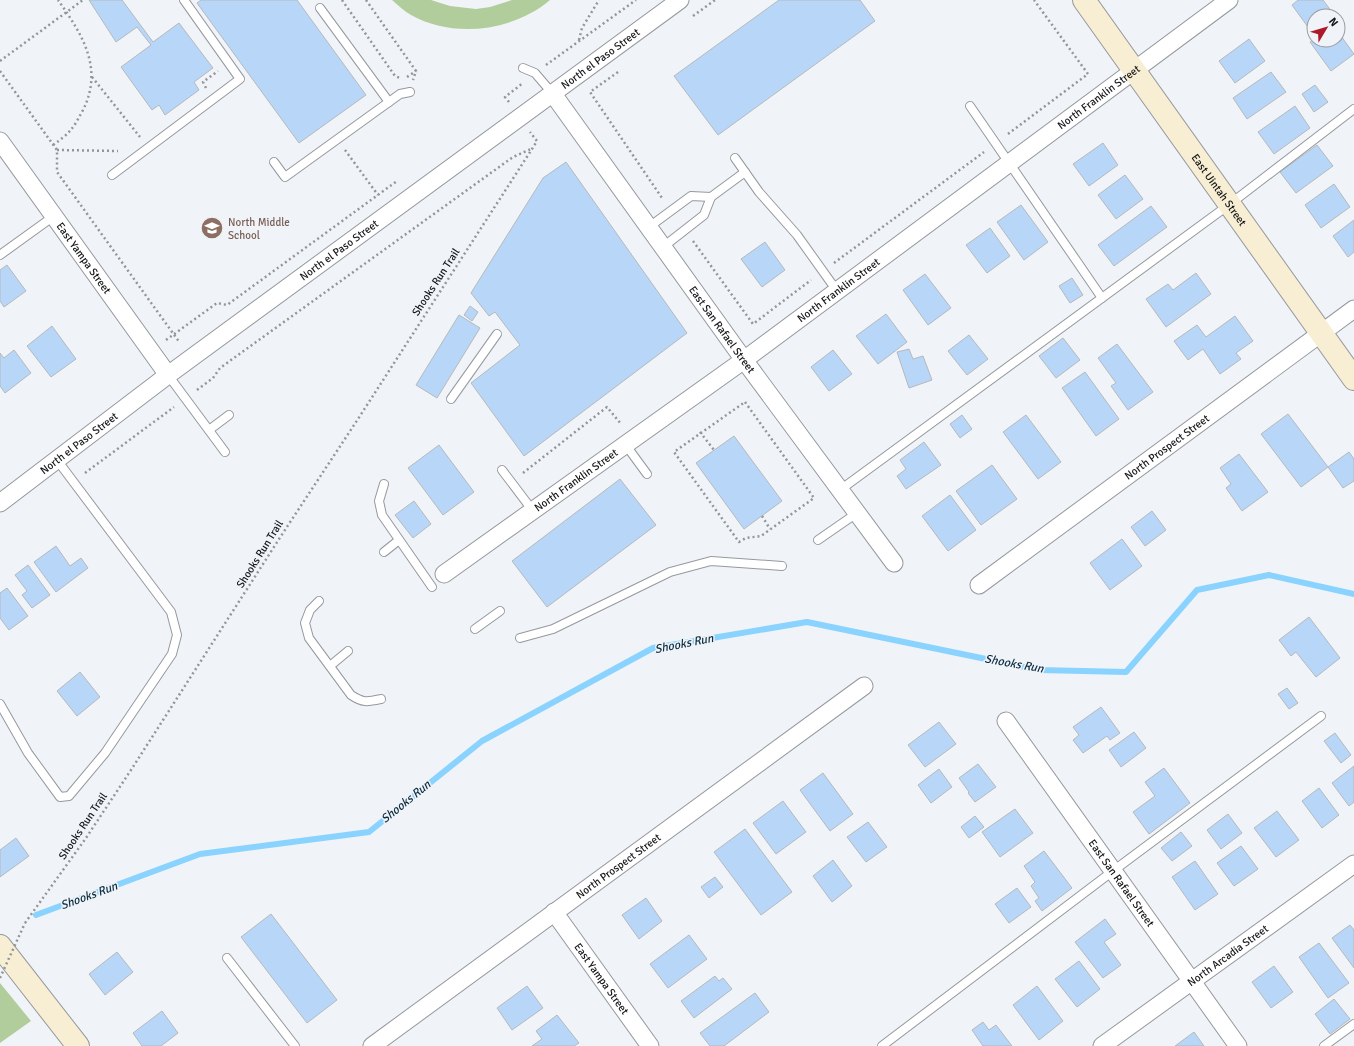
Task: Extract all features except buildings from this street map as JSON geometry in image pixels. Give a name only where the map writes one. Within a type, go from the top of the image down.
[{"type":"main road","name":"East Uintah Street","points":[[1084,0],[1354,379]]},
{"type":"main road","points":[[0,946],[78,1046]]},
{"type":"street","name":"North el Paso Street","points":[[0,503],[168,375],[680,0]]},
{"type":"street","name":"North Franklin Street","points":[[444,574],[533,511],[625,436],[744,360],[1229,0]]},
{"type":"street","name":"East San Rafael Street","points":[[553,94],[744,360],[894,563]]},
{"type":"street","name":"East Yampa Street","points":[[0,141],[168,375]]},
{"type":"street","name":"North Prospect Street","points":[[979,585],[1354,309]]},
{"type":"street","name":"North Prospect Street","points":[[372,1046],[864,686]]},
{"type":"street","name":"East San Rafael Street","points":[[1006,721],[1238,1046]]},
{"type":"street","name":"North Arcadia Street","points":[[1102,1046],[1193,982],[1354,864]]},
{"type":"street","name":"East Yampa Street","points":[[554,912],[650,1046]]},
{"type":"lane","points":[[112,175],[240,79],[184,0]]},
{"type":"lane","points":[[320,8],[389,102]]},
{"type":"lane","points":[[523,68],[535,73],[553,94]]},
{"type":"lane","points":[[274,162],[285,177],[400,94],[410,92]]},
{"type":"lane","points":[[970,106],[1102,298]]},
{"type":"lane","points":[[840,490],[1230,204],[1354,109]]},
{"type":"lane","points":[[735,158],[759,192],[797,235],[837,291]]},
{"type":"lane","points":[[663,247],[704,214],[711,197],[745,172]]},
{"type":"lane","points":[[649,227],[691,196],[711,197]]},
{"type":"lane","points":[[0,255],[54,216]]},
{"type":"lane","points":[[451,399],[497,334]]},
{"type":"lane","points":[[168,375],[225,452]]},
{"type":"lane","points":[[209,430],[229,415]]},
{"type":"lane","points":[[625,436],[647,474]]},
{"type":"lane","points":[[0,704],[28,753],[60,797],[69,796],[105,753],[172,654],[177,635],[171,612],[57,460]]},
{"type":"lane","points":[[502,470],[533,511]]},
{"type":"lane","points":[[384,484],[379,501],[382,515],[432,586]]},
{"type":"lane","points":[[818,540],[857,513]]},
{"type":"lane","points":[[384,552],[399,540]]},
{"type":"lane","points":[[520,638],[553,629],[670,572],[711,562],[782,566]]},
{"type":"lane","points":[[318,601],[310,610],[305,623],[309,638],[351,696],[360,701],[380,699]]},
{"type":"lane","points":[[475,629],[500,611]]},
{"type":"lane","points":[[330,666],[348,651]]},
{"type":"lane","points":[[882,1046],[1321,716]]},
{"type":"lane","points":[[227,958],[295,1046]]},
{"type":"lane","points":[[1324,1046],[1354,1024]]},
{"type":"path","points":[[53,145],[74,128],[88,100],[91,76],[91,62],[87,49],[82,38],[58,0]]},
{"type":"path","points":[[0,61],[83,0]]},
{"type":"path","points":[[342,0],[396,76],[403,80],[416,71]]},
{"type":"path","points":[[366,0],[416,71]]},
{"type":"path","points":[[599,0],[582,28],[579,40],[636,0]]},
{"type":"path","points":[[690,18],[715,0]]},
{"type":"path","points":[[686,230],[753,324],[1088,74],[1034,0]]},
{"type":"path","points":[[208,92],[203,82],[229,63]]},
{"type":"path","points":[[622,69],[590,92],[671,211]]},
{"type":"path","points":[[0,71],[56,150],[57,172],[182,346]]},
{"type":"path","points":[[410,92],[416,71]]},
{"type":"path","points":[[91,76],[140,137],[145,132]]},
{"type":"path","points":[[502,105],[508,101]]},
{"type":"path","points":[[337,140],[378,195]]},
{"type":"path","name":"Shooks Run Trail","points":[[0,978],[25,923],[86,838],[131,770],[537,141]]},
{"type":"path","points":[[83,475],[213,378],[220,368],[513,157],[532,149]]},
{"type":"path","points":[[56,150],[122,151]]},
{"type":"path","points":[[164,341],[217,303],[227,305],[403,177]]},
{"type":"path","points":[[745,402],[814,498],[762,536],[746,538],[739,542],[674,452],[700,432],[745,402]]},
{"type":"path","points":[[512,482],[607,407],[625,436]]},
{"type":"path","points":[[700,432],[714,450]]},
{"type":"path","points":[[762,516],[770,530]]},
{"type":"green space","points":[[392,0],[431,0],[450,6],[476,9],[490,7],[512,0],[550,0],[535,11],[519,19],[501,25],[464,29],[428,23],[403,10]]},
{"type":"green space","points":[[0,983],[31,1021],[0,1043]]},
{"type":"waterway","name":"Shooks Run","points":[[36,915],[200,854],[369,832],[482,741],[653,648],[807,622],[1039,670],[1126,672],[1197,590],[1269,575],[1354,594]]},
{"type":"place","name":"North Middle School","points":[[212,228]]}]
